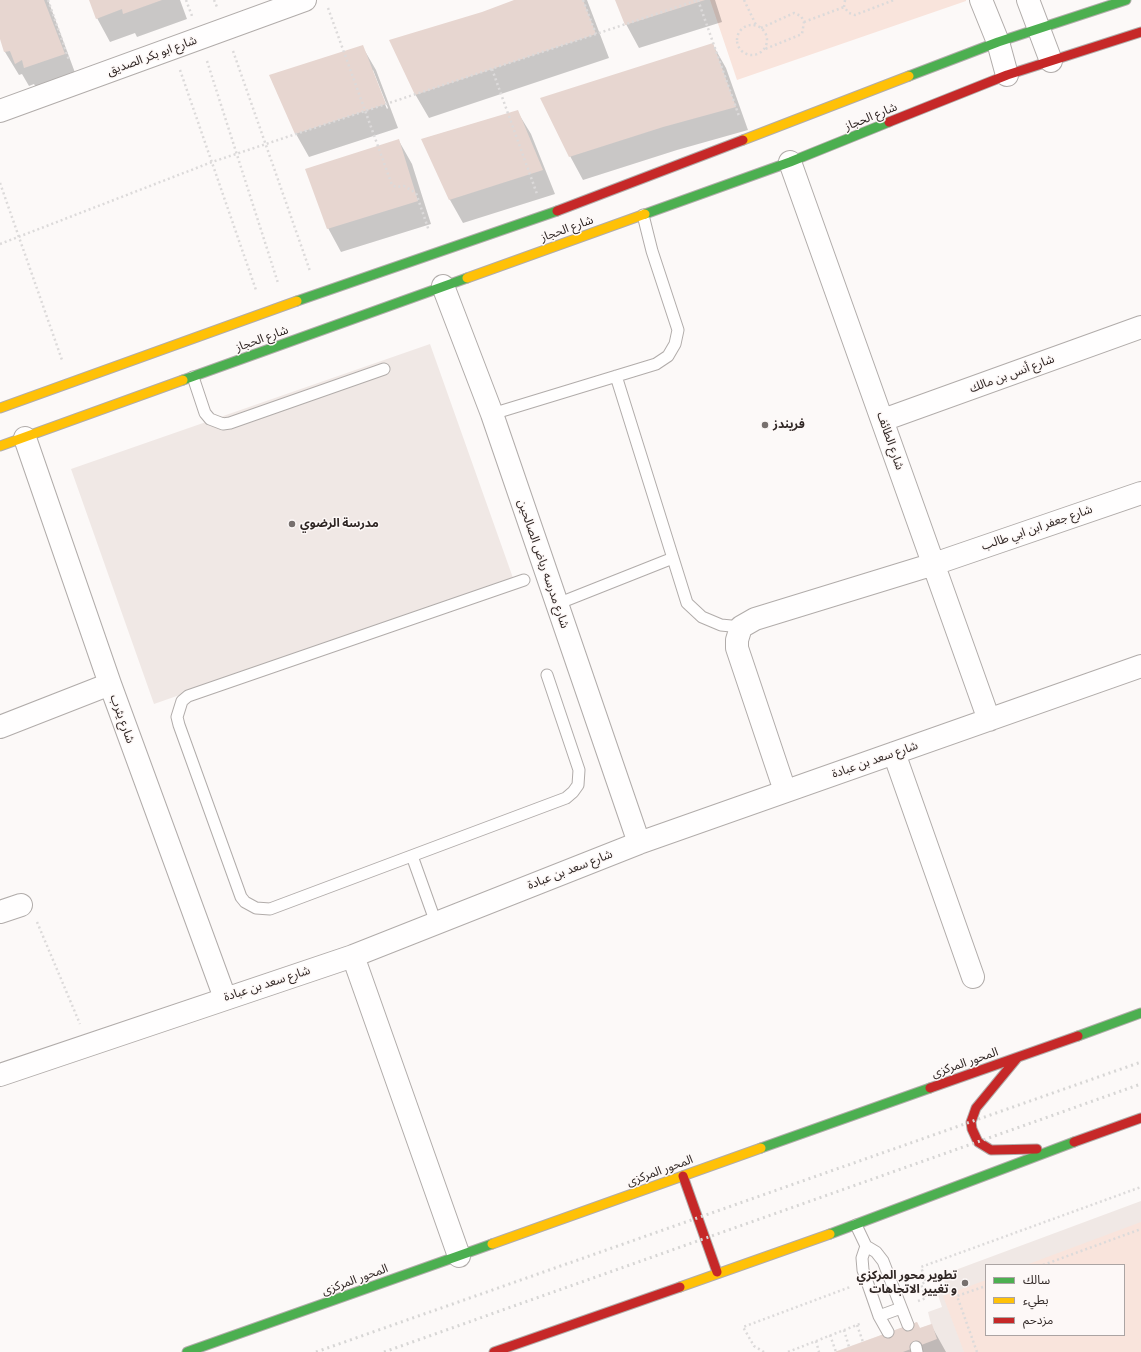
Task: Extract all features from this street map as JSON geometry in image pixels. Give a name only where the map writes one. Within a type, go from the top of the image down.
[{"type":"street","name":"شارع ابو بكر الصديق","points":[[0,111],[305,0]]},
{"type":"street","points":[[981,0],[998,42],[1007,75]]},
{"type":"street","points":[[1028,0],[1051,61]]},
{"type":"street","name":"شارع الحجاز","points":[[0,408],[70,384],[285,305],[544,216],[998,42],[1126,0]]},
{"type":"street","name":"شارع الحجاز","points":[[0,446],[790,162],[1007,75],[1141,32]]},
{"type":"street","name":"شارع الطائف","points":[[790,162],[989,720]]},
{"type":"street","name":"شارع مدرسه رياض الصالحين","points":[[443,286],[492,414],[639,843]]},
{"type":"street","name":"شارع أنس بن مالك","points":[[883,420],[1141,327]]},
{"type":"street","name":"شارع يثرب","points":[[25,438],[110,684],[225,998]]},
{"type":"street","name":"شارع جعفر ابن ابي طالب","points":[[741,628],[756,619],[934,564],[1141,493]]},
{"type":"street","points":[[741,628],[737,640],[737,648],[785,791]]},
{"type":"street","name":"شارع سعد بن عبادة","points":[[0,1075],[353,956],[639,843],[1141,666]]},
{"type":"street","points":[[0,727],[110,684]]},
{"type":"street","points":[[894,753],[973,977]]},
{"type":"street","points":[[0,912],[21,905]]},
{"type":"street","points":[[353,956],[459,1256]]},
{"type":"street","name":"المحور المركزى","points":[[187,1352],[1141,1012]]},
{"type":"street","points":[[1018,1057],[976,1108],[971,1122],[974,1136],[978,1142],[991,1150],[1054,1149]]},
{"type":"street","points":[[494,1352],[717,1272],[856,1225],[1054,1149],[1141,1118]]},
{"type":"street","points":[[683,1176],[717,1272]]},
{"type":"lane","points":[[492,414],[656,364],[668,356],[675,344],[678,330],[652,251],[643,215]]},
{"type":"lane","points":[[194,377],[204,413],[210,419],[223,424],[230,423],[384,369]]},
{"type":"lane","points":[[616,376],[687,603],[702,617],[708,620],[721,625],[741,628]]},
{"type":"lane","points":[[557,604],[673,558]]},
{"type":"lane","points":[[524,580],[188,696],[182,701],[178,709],[177,717],[179,725],[241,897],[250,906],[270,909],[566,798],[578,785],[579,770],[547,675]]},
{"type":"lane","points":[[412,856],[436,923]]},
{"type":"lane","points":[[856,1225],[866,1246],[876,1252],[883,1261],[908,1325]]},
{"type":"lane","points":[[866,1246],[862,1258],[866,1280],[879,1316],[888,1332]]},
{"type":"lane","points":[[879,1316],[901,1308]]},
{"type":"path","points":[[48,0],[77,83]]},
{"type":"path","points":[[214,0],[267,144],[318,294]]},
{"type":"path","points":[[584,0],[596,34]]},
{"type":"path","points":[[0,244],[212,162],[698,0],[747,139]]},
{"type":"path","points":[[744,0],[756,25]]},
{"type":"path","points":[[845,0],[844,7],[849,13],[855,15],[894,0]]},
{"type":"path","points":[[328,7],[392,185],[396,187],[404,186],[416,193],[437,252]]},
{"type":"path","points":[[804,22],[844,7]]},
{"type":"path","points":[[761,28],[794,13],[800,16],[804,22],[802,34],[765,49],[761,53],[749,56],[743,53],[736,43],[739,31],[749,25],[756,25],[761,28],[767,37],[765,49]]},
{"type":"path","points":[[200,38],[285,305]]},
{"type":"path","points":[[173,48],[263,313]]},
{"type":"path","points":[[492,69],[544,216]]},
{"type":"path","points":[[0,183],[70,384]]},
{"type":"path","points":[[21,905],[31,914],[39,925],[89,1044]]},
{"type":"path","points":[[901,1308],[926,1298],[921,1284],[926,1282],[921,1267],[1141,1187]]},
{"type":"path","points":[[1046,1264],[1141,1229]]},
{"type":"path","points":[[764,1352],[754,1346],[743,1327],[866,1280]]},
{"type":"path","points":[[977,1352],[957,1296],[985,1286]]},
{"type":"path","points":[[788,1352],[879,1316]]},
{"type":"path","points":[[857,1325],[863,1342]]},
{"type":"path","points":[[844,1330],[849,1346]]},
{"type":"path","points":[[830,1336],[836,1352]]},
{"type":"path","points":[[816,1341],[820,1352]]},
{"type":"path","points":[[797,1348],[798,1352]]},
{"type":"shaded area","points":[[710,0],[966,0],[966,1],[737,80]]},
{"type":"shaded area","name":"مدرسة الرضوي","points":[[430,344],[513,578],[154,704],[71,469]]},
{"type":"shaded area","name":"تطوير محور المركزي و تغيير الاتجاهات","points":[[1141,1201],[1141,1352],[834,1352],[917,1322],[920,1328],[931,1324],[928,1312],[942,1307],[938,1295],[948,1291],[942,1275]]},
{"type":"shaded area","points":[[1141,1222],[1141,1352],[964,1352],[943,1296],[985,1280],[985,1336],[1125,1336],[1125,1264],[1029,1264]]},
{"type":"building","points":[[0,0],[44,0],[65,54],[24,68],[22,60],[15,64],[10,51],[4,52],[0,39]]},
{"type":"building","points":[[89,0],[162,0],[123,14],[122,9],[96,19]]},
{"type":"building","points":[[514,0],[583,0],[596,34],[415,95],[389,40],[482,12]]},
{"type":"building","points":[[615,0],[705,0],[625,25]]},
{"type":"building","points":[[713,43],[736,107],[663,127],[569,157],[540,98]]},
{"type":"building","points":[[363,45],[386,104],[295,134],[269,75]]},
{"type":"building","points":[[518,110],[543,170],[449,200],[421,139]]},
{"type":"building","points":[[399,139],[418,201],[327,229],[305,169]]},
{"type":"building","points":[[917,1322],[920,1328],[932,1324],[937,1339],[903,1352],[835,1352]]},
{"type":"railway","points":[[316,1352],[1141,1062]]},
{"type":"railway","points":[[384,1352],[1141,1084]]},
{"type":"traffic: fast","points":[[909,76],[998,42],[1126,0]]},
{"type":"traffic: fast","points":[[645,214],[790,162],[889,122]]},
{"type":"traffic: fast","points":[[297,301],[557,211]]},
{"type":"traffic: fast","points":[[183,380],[467,278]]},
{"type":"traffic: fast","points":[[1078,1036],[1141,1013]]},
{"type":"traffic: fast","points":[[761,1148],[930,1088]]},
{"type":"traffic: fast","points":[[830,1234],[1074,1142]]},
{"type":"traffic: fast","points":[[187,1352],[492,1244]]},
{"type":"traffic: slow","points":[[743,140],[909,76]]},
{"type":"traffic: slow","points":[[467,278],[645,214]]},
{"type":"traffic: slow","points":[[0,408],[297,301]]},
{"type":"traffic: slow","points":[[0,446],[183,380]]},
{"type":"traffic: slow","points":[[492,1244],[761,1148]]},
{"type":"traffic: slow","points":[[680,1287],[830,1234]]},
{"type":"traffic: jam","points":[[889,122],[1007,75],[1141,32]]},
{"type":"traffic: jam","points":[[557,211],[743,140]]},
{"type":"traffic: jam","points":[[930,1088],[1078,1036]]},
{"type":"traffic: jam","points":[[1018,1057],[976,1108],[971,1122],[972,1129],[978,1142],[991,1150],[1037,1149]]},
{"type":"traffic: jam","points":[[1074,1142],[1141,1118]]},
{"type":"traffic: jam","points":[[683,1176],[717,1272]]},
{"type":"traffic: jam","points":[[494,1352],[680,1287]]},
{"type":"place","name":"فريندز","points":[[765,425]]},
{"type":"place","name":"مدرسة الرضوي","points":[[292,524]]},
{"type":"place","name":"تطوير محور المركزي و تغيير الاتجاهات","points":[[965,1283]]}]
